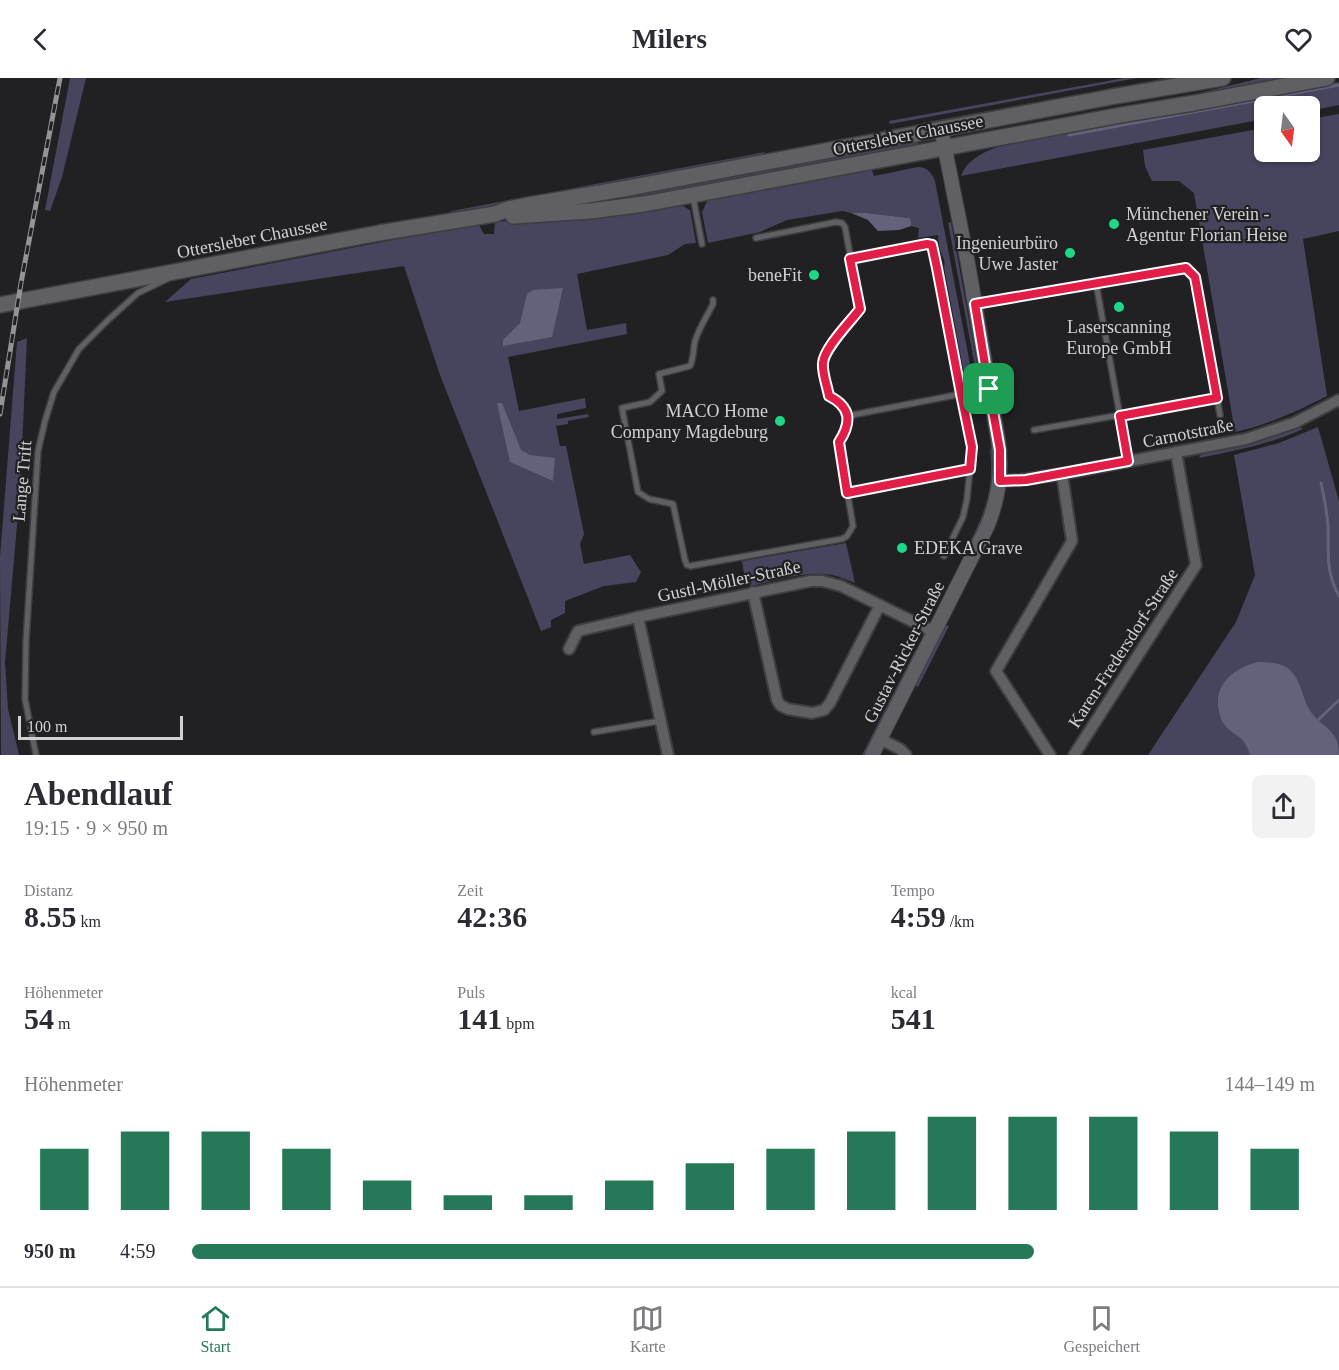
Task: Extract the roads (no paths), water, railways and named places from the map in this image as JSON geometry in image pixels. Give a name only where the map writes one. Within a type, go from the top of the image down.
[{"type":"main road","name":"Ottersleber Chaussee","points":[[0,305],[1120,95],[1224,78]]},
{"type":"main road","name":"Ottersleber Chaussee","points":[[495,214],[509,216],[601,210],[693,196],[945,147],[1327,78]]},
{"type":"street","name":"Gustav-Ricker-Straße","points":[[872,755],[987,527],[997,500],[1000,481],[1000,450],[975,304],[941,129]]},
{"type":"street","name":"Carnotstraße","points":[[1000,481],[1062,474],[1240,440],[1294,423],[1339,400]]},
{"type":"street","name":"Karen-Fredersdorf-Straße","points":[[1074,755],[1196,565],[1176,452]]},
{"type":"street","points":[[1050,755],[996,671],[1072,541],[1062,474]]},
{"type":"street","name":"Gustl-Möller-Straße","points":[[569,649],[578,631],[806,581],[820,581],[841,586],[934,632]]},
{"type":"street","points":[[753,592],[777,700],[780,705],[788,709],[812,712],[824,710],[830,703],[880,605]]},
{"type":"street","points":[[638,617],[668,755]]},
{"type":"street","name":"Gustav-Ricker-Straße","points":[[880,739],[900,749],[906,755]]},
{"type":"lane","points":[[693,196],[702,244]]},
{"type":"lane","points":[[712,300],[713,304],[696,338],[690,366],[659,374],[662,391],[650,402],[622,408],[638,492],[649,499],[673,504],[687,564],[694,567],[842,539],[847,536],[853,526],[839,442],[848,423],[841,403],[829,396],[823,363],[835,340],[860,309],[845,227],[839,222],[756,238]]},
{"type":"lane","points":[[850,259],[927,244],[932,245],[972,447],[963,517],[944,556]]},
{"type":"lane","points":[[975,304],[1186,268],[1195,277],[1221,415]]},
{"type":"lane","name":"Lange Trift","points":[[36,755],[25,699],[26,641],[38,451],[45,421],[54,392],[79,349],[138,293],[184,271]]},
{"type":"lane","points":[[1096,283],[1128,461]]},
{"type":"lane","points":[[847,416],[989,389]]},
{"type":"lane","points":[[1034,430],[1217,398]]},
{"type":"lane","points":[[847,493],[970,469]]},
{"type":"lane","points":[[594,732],[660,721]]},
{"type":"waterway","points":[[1069,135],[1339,85]]},
{"type":"waterway","points":[[1321,483],[1328,521],[1330,570],[1339,596]]},
{"type":"waterway","points":[[1318,720],[1339,700]]},
{"type":"railway","points":[[0,414],[21,283],[60,78]]},
{"type":"place","name":"Münchener Verein - Agentur Florian Heise","points":[[1114,224]]},
{"type":"place","name":"Ingenieurbüro Uwe Jaster","points":[[1070,253]]},
{"type":"place","name":"beneFit","points":[[814,275]]},
{"type":"place","name":"Laserscanning Europe GmbH","points":[[1119,307]]},
{"type":"place","name":"MACO Home Company Magdeburg","points":[[780,421]]},
{"type":"place","name":"EDEKA Grave","points":[[902,548]]}]
